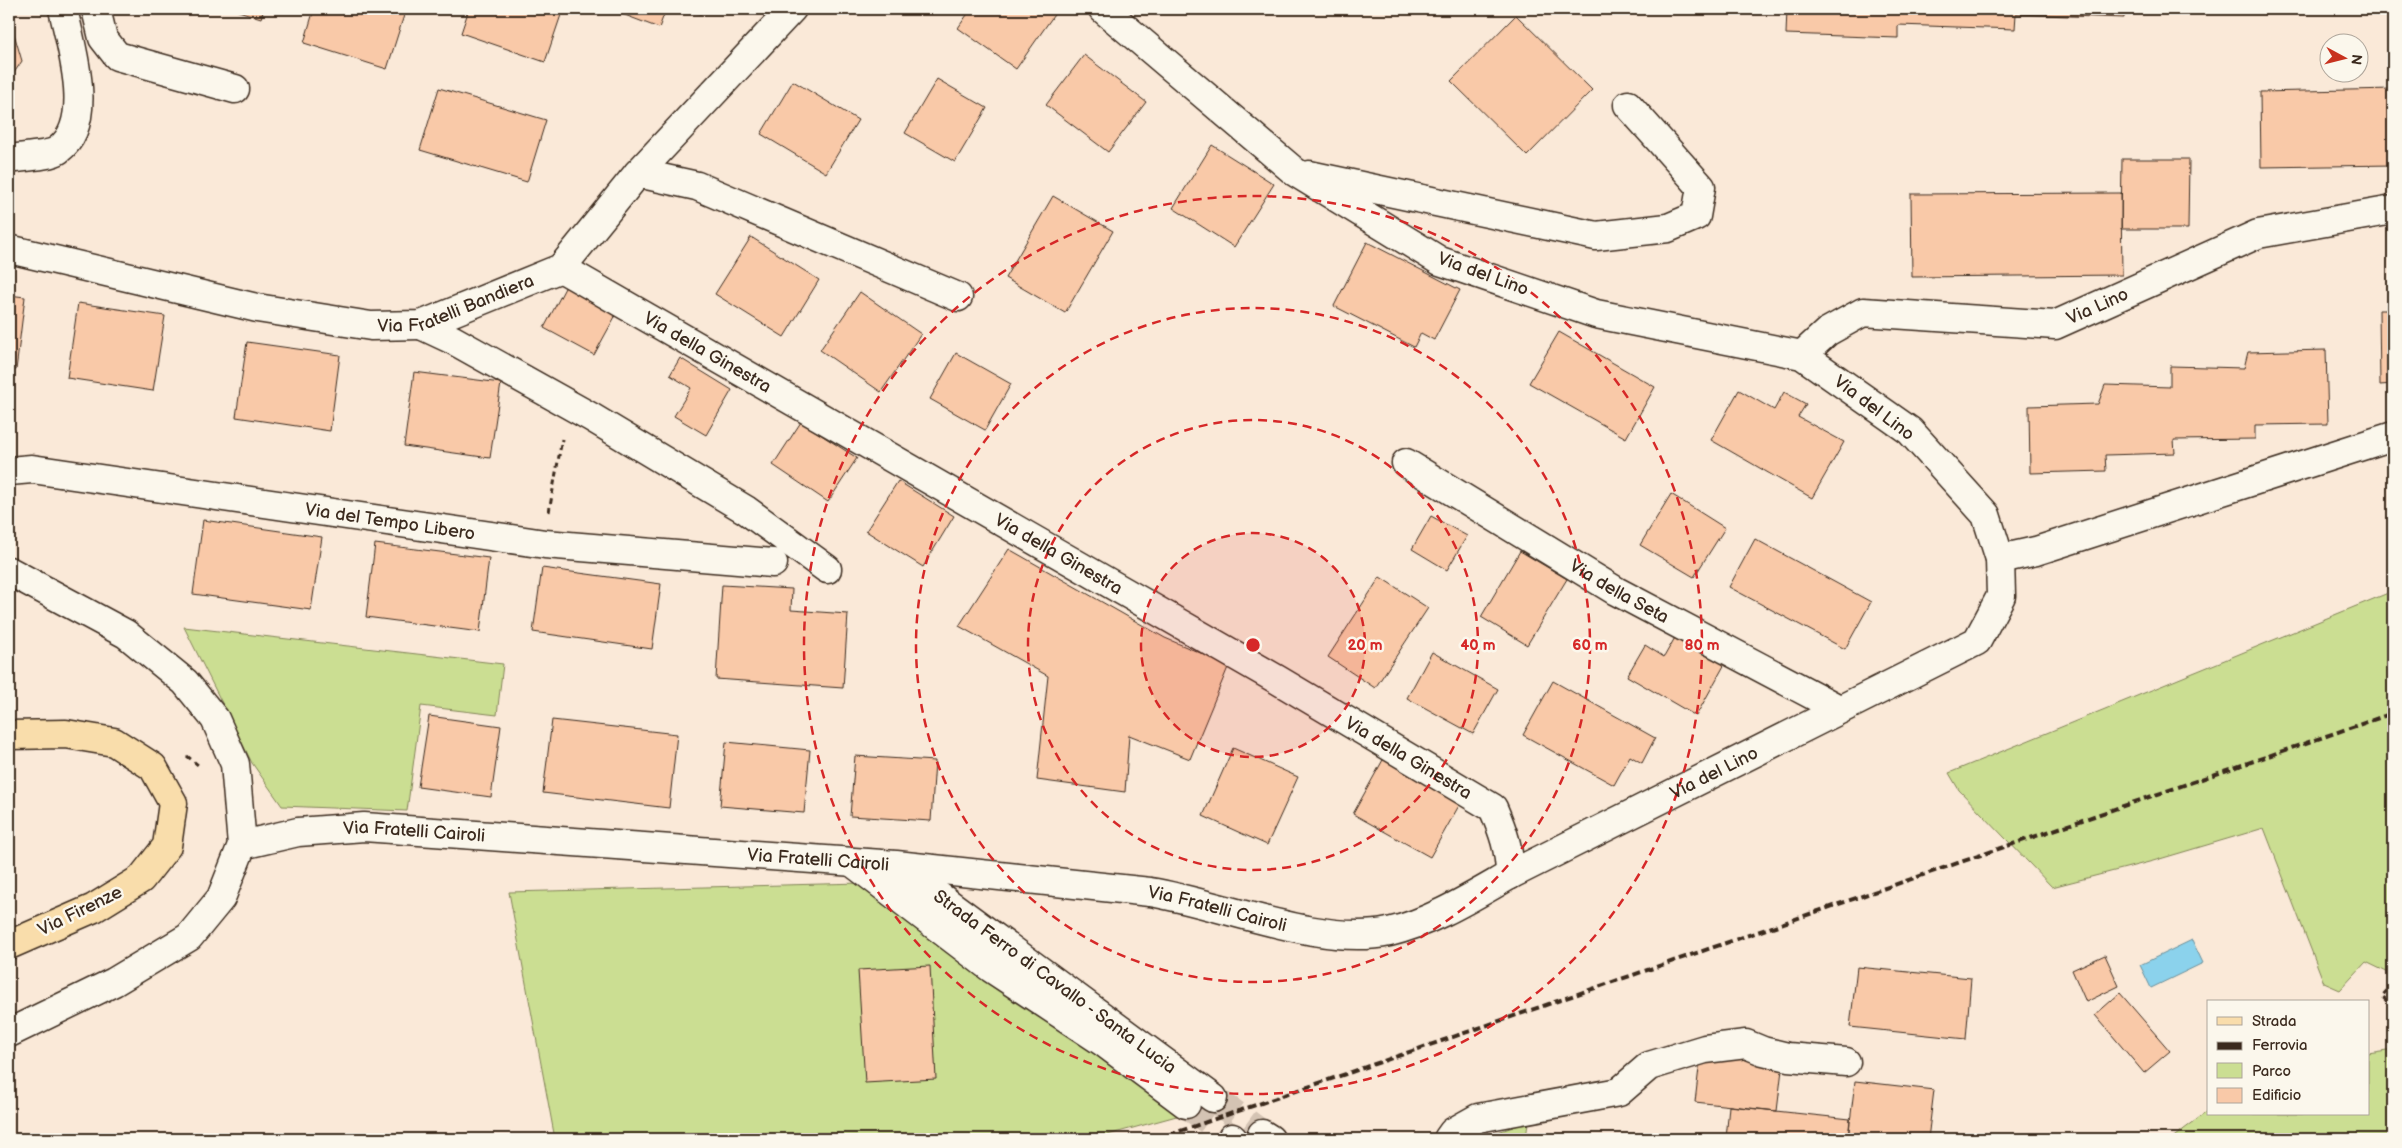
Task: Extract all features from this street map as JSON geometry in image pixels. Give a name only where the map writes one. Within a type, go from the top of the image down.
[{"type":"main road","name":"Via Firenze","points":[[9,736],[66,734],[114,742],[153,768],[174,803],[167,846],[141,879],[94,908],[9,945]]},
{"type":"street","points":[[9,159],[56,152],[71,137],[78,118],[76,74],[63,9]]},
{"type":"street","points":[[96,9],[103,38],[117,56],[235,89]]},
{"type":"street","name":"Via Fratelli Bandiera","points":[[9,249],[257,308],[372,326],[421,325],[561,268],[638,173],[792,9]]},
{"type":"street","name":"Via del Lino","points":[[1103,9],[1294,172],[1440,261],[1596,314],[1802,355],[1910,431],[1986,515],[2000,559],[2001,596],[1977,641],[1510,875],[1450,909],[1389,932]]},
{"type":"street","points":[[1294,172],[1596,236],[1668,228],[1696,216],[1701,187],[1628,105]]},
{"type":"street","points":[[638,173],[697,186],[958,297]]},
{"type":"street","name":"Via Lino","points":[[1802,355],[1827,332],[1863,312],[2055,325],[2258,234],[2393,210]]},
{"type":"street","name":"Via della Ginestra","points":[[561,268],[1278,680],[1493,808],[1503,829],[1510,855],[1510,875]]},
{"type":"street","points":[[421,325],[453,340],[569,404],[746,510],[827,570]]},
{"type":"street","points":[[2000,559],[2036,551],[2393,436]]},
{"type":"street","name":"Via della Seta","points":[[1406,463],[1616,591],[1838,709]]},
{"type":"street","name":"Via del Tempo Libero","points":[[9,471],[32,470],[545,544],[773,563]]},
{"type":"street","points":[[9,571],[126,634],[185,682],[215,719],[235,764],[242,845],[221,898],[189,937],[114,982],[9,1033]]},
{"type":"street","name":"Via Fratelli Cairoli","points":[[242,845],[298,832],[364,828],[896,865],[1176,896],[1303,929],[1348,934],[1389,932]]},
{"type":"street","points":[[852,862],[991,968],[1103,1042],[1186,1104]]},
{"type":"street","name":"Strada Ferro di Cavallo - Santa Lucia","points":[[896,865],[1213,1098]]},
{"type":"street","points":[[1448,1139],[1453,1132],[1478,1118],[1619,1092],[1649,1066],[1704,1049],[1746,1044],[1763,1051],[1788,1057],[1846,1062]]},
{"type":"path","points":[[545,544],[552,484],[569,404]]},
{"type":"path","points":[[2393,984],[2382,996],[2393,1005]]},
{"type":"green space","points":[[2393,591],[2393,975],[2366,962],[2340,990],[2324,983],[2264,828],[2153,861],[2052,887],[1959,790],[1949,773]]},
{"type":"green space","points":[[184,627],[503,664],[497,715],[421,706],[407,811],[282,806],[252,763]]},
{"type":"green space","points":[[862,883],[1202,1109],[1093,1139],[555,1139],[509,892]]},
{"type":"green space","points":[[2393,1050],[2393,1139],[2171,1139],[2207,1112],[2207,1116],[2370,1116],[2370,1054]]},
{"type":"green space","points":[[1528,1122],[1526,1139],[1477,1139]]},
{"type":"water","points":[[2192,940],[2203,963],[2151,988],[2140,965]]},
{"type":"building","points":[[232,9],[264,9],[261,18]]},
{"type":"building","points":[[314,9],[406,9],[387,69],[304,43]]},
{"type":"building","points":[[469,9],[563,9],[545,62],[461,33]]},
{"type":"building","points":[[609,9],[666,9],[659,28]]},
{"type":"building","points":[[686,9],[703,9],[701,14]]},
{"type":"building","points":[[971,9],[1058,9],[1016,69],[958,28]]},
{"type":"building","points":[[1787,9],[2124,9],[2124,18],[2016,14],[2015,29],[1898,25],[1898,38],[1786,34]]},
{"type":"building","points":[[1516,15],[1592,90],[1527,156],[1451,81]]},
{"type":"building","points":[[9,17],[22,61],[9,80]]},
{"type":"building","points":[[1084,55],[1146,102],[1108,152],[1046,105]]},
{"type":"building","points":[[937,79],[987,108],[955,162],[905,133]]},
{"type":"building","points":[[793,81],[858,120],[826,173],[761,134]]},
{"type":"building","points":[[439,88],[546,120],[527,182],[420,150]]},
{"type":"building","points":[[2393,89],[2393,165],[2261,167],[2260,92]]},
{"type":"building","points":[[1212,145],[1274,184],[1234,247],[1173,208]]},
{"type":"building","points":[[2122,159],[2189,159],[2188,229],[2121,229]]},
{"type":"building","points":[[2121,193],[2122,275],[1912,277],[1911,194]]},
{"type":"building","points":[[1053,196],[1113,231],[1065,313],[1005,278]]},
{"type":"building","points":[[751,237],[819,280],[784,337],[715,294]]},
{"type":"building","points":[[1367,242],[1460,290],[1434,340],[1421,333],[1414,347],[1334,306]]},
{"type":"building","points":[[566,286],[617,313],[594,355],[544,328]]},
{"type":"building","points":[[860,292],[921,334],[881,392],[820,350]]},
{"type":"building","points":[[9,295],[25,297],[16,370],[9,370]]},
{"type":"building","points":[[78,303],[165,316],[153,391],[67,378]]},
{"type":"building","points":[[2379,310],[2393,310],[2393,384],[2380,385]]},
{"type":"building","points":[[1559,332],[1655,387],[1626,438],[1529,383]]},
{"type":"building","points":[[247,342],[340,355],[330,431],[236,417]]},
{"type":"building","points":[[2326,350],[2328,424],[2255,425],[2255,439],[2174,440],[2175,453],[2105,455],[2106,471],[2030,473],[2029,406],[2098,404],[2105,385],[2170,387],[2170,366],[2244,368],[2248,352]]},
{"type":"building","points":[[956,353],[1011,384],[985,430],[930,399]]},
{"type":"building","points":[[680,358],[732,390],[706,435],[674,416],[691,388],[670,375]]},
{"type":"building","points":[[414,372],[501,383],[490,458],[404,446]]},
{"type":"building","points":[[1739,390],[1774,410],[1784,392],[1806,404],[1798,417],[1844,442],[1812,498],[1711,440]]},
{"type":"building","points":[[801,422],[857,458],[828,502],[773,465]]},
{"type":"building","points":[[898,481],[954,516],[923,567],[866,531]]},
{"type":"building","points":[[1671,494],[1725,528],[1694,577],[1640,545]]},
{"type":"building","points":[[1431,516],[1467,536],[1447,570],[1412,549]]},
{"type":"building","points":[[203,520],[322,537],[311,610],[193,594]]},
{"type":"building","points":[[1755,539],[1871,602],[1845,649],[1729,587]]},
{"type":"building","points":[[375,544],[489,558],[480,632],[366,617]]},
{"type":"building","points":[[1009,549],[1165,638],[1229,665],[1190,759],[1129,735],[1125,792],[1037,780],[1048,676],[959,626]]},
{"type":"building","points":[[1520,551],[1567,579],[1527,645],[1481,617]]},
{"type":"building","points":[[542,568],[661,584],[652,649],[533,632]]},
{"type":"building","points":[[1380,577],[1428,608],[1375,688],[1328,657]]},
{"type":"building","points":[[722,585],[792,589],[791,610],[848,614],[843,688],[716,679]]},
{"type":"building","points":[[1677,634],[1726,662],[1696,716],[1627,676],[1645,645],[1664,657]]},
{"type":"building","points":[[1432,652],[1498,689],[1473,734],[1407,698]]},
{"type":"building","points":[[1553,681],[1655,738],[1642,763],[1630,756],[1614,785],[1523,735]]},
{"type":"building","points":[[429,716],[501,726],[491,797],[418,787]]},
{"type":"building","points":[[552,720],[677,734],[669,808],[543,793]]},
{"type":"building","points":[[726,742],[810,750],[804,813],[720,806]]},
{"type":"building","points":[[1233,748],[1298,777],[1267,845],[1203,816]]},
{"type":"building","points":[[855,756],[935,761],[931,821],[850,816]]},
{"type":"building","points":[[1384,758],[1461,802],[1430,857],[1353,814]]},
{"type":"building","points":[[2105,955],[2119,986],[2086,1002],[2072,970]]},
{"type":"building","points":[[930,966],[936,1079],[865,1083],[858,970]]},
{"type":"building","points":[[1857,967],[1971,978],[1966,1039],[1850,1027]]},
{"type":"building","points":[[2120,993],[2170,1051],[2144,1073],[2095,1015]]},
{"type":"building","points":[[1701,1051],[1783,1061],[1777,1111],[1695,1102]]},
{"type":"building","points":[[1855,1081],[1934,1090],[1928,1139],[1848,1139]]},
{"type":"building","points":[[1729,1106],[1850,1119],[1848,1139],[1726,1139]]},
{"type":"tunnel","points":[[1213,1098],[1262,1134]]},
{"type":"tunnel","points":[[1186,1104],[1232,1138]]},
{"type":"railway","points":[[1157,1139],[2393,713]]}]
